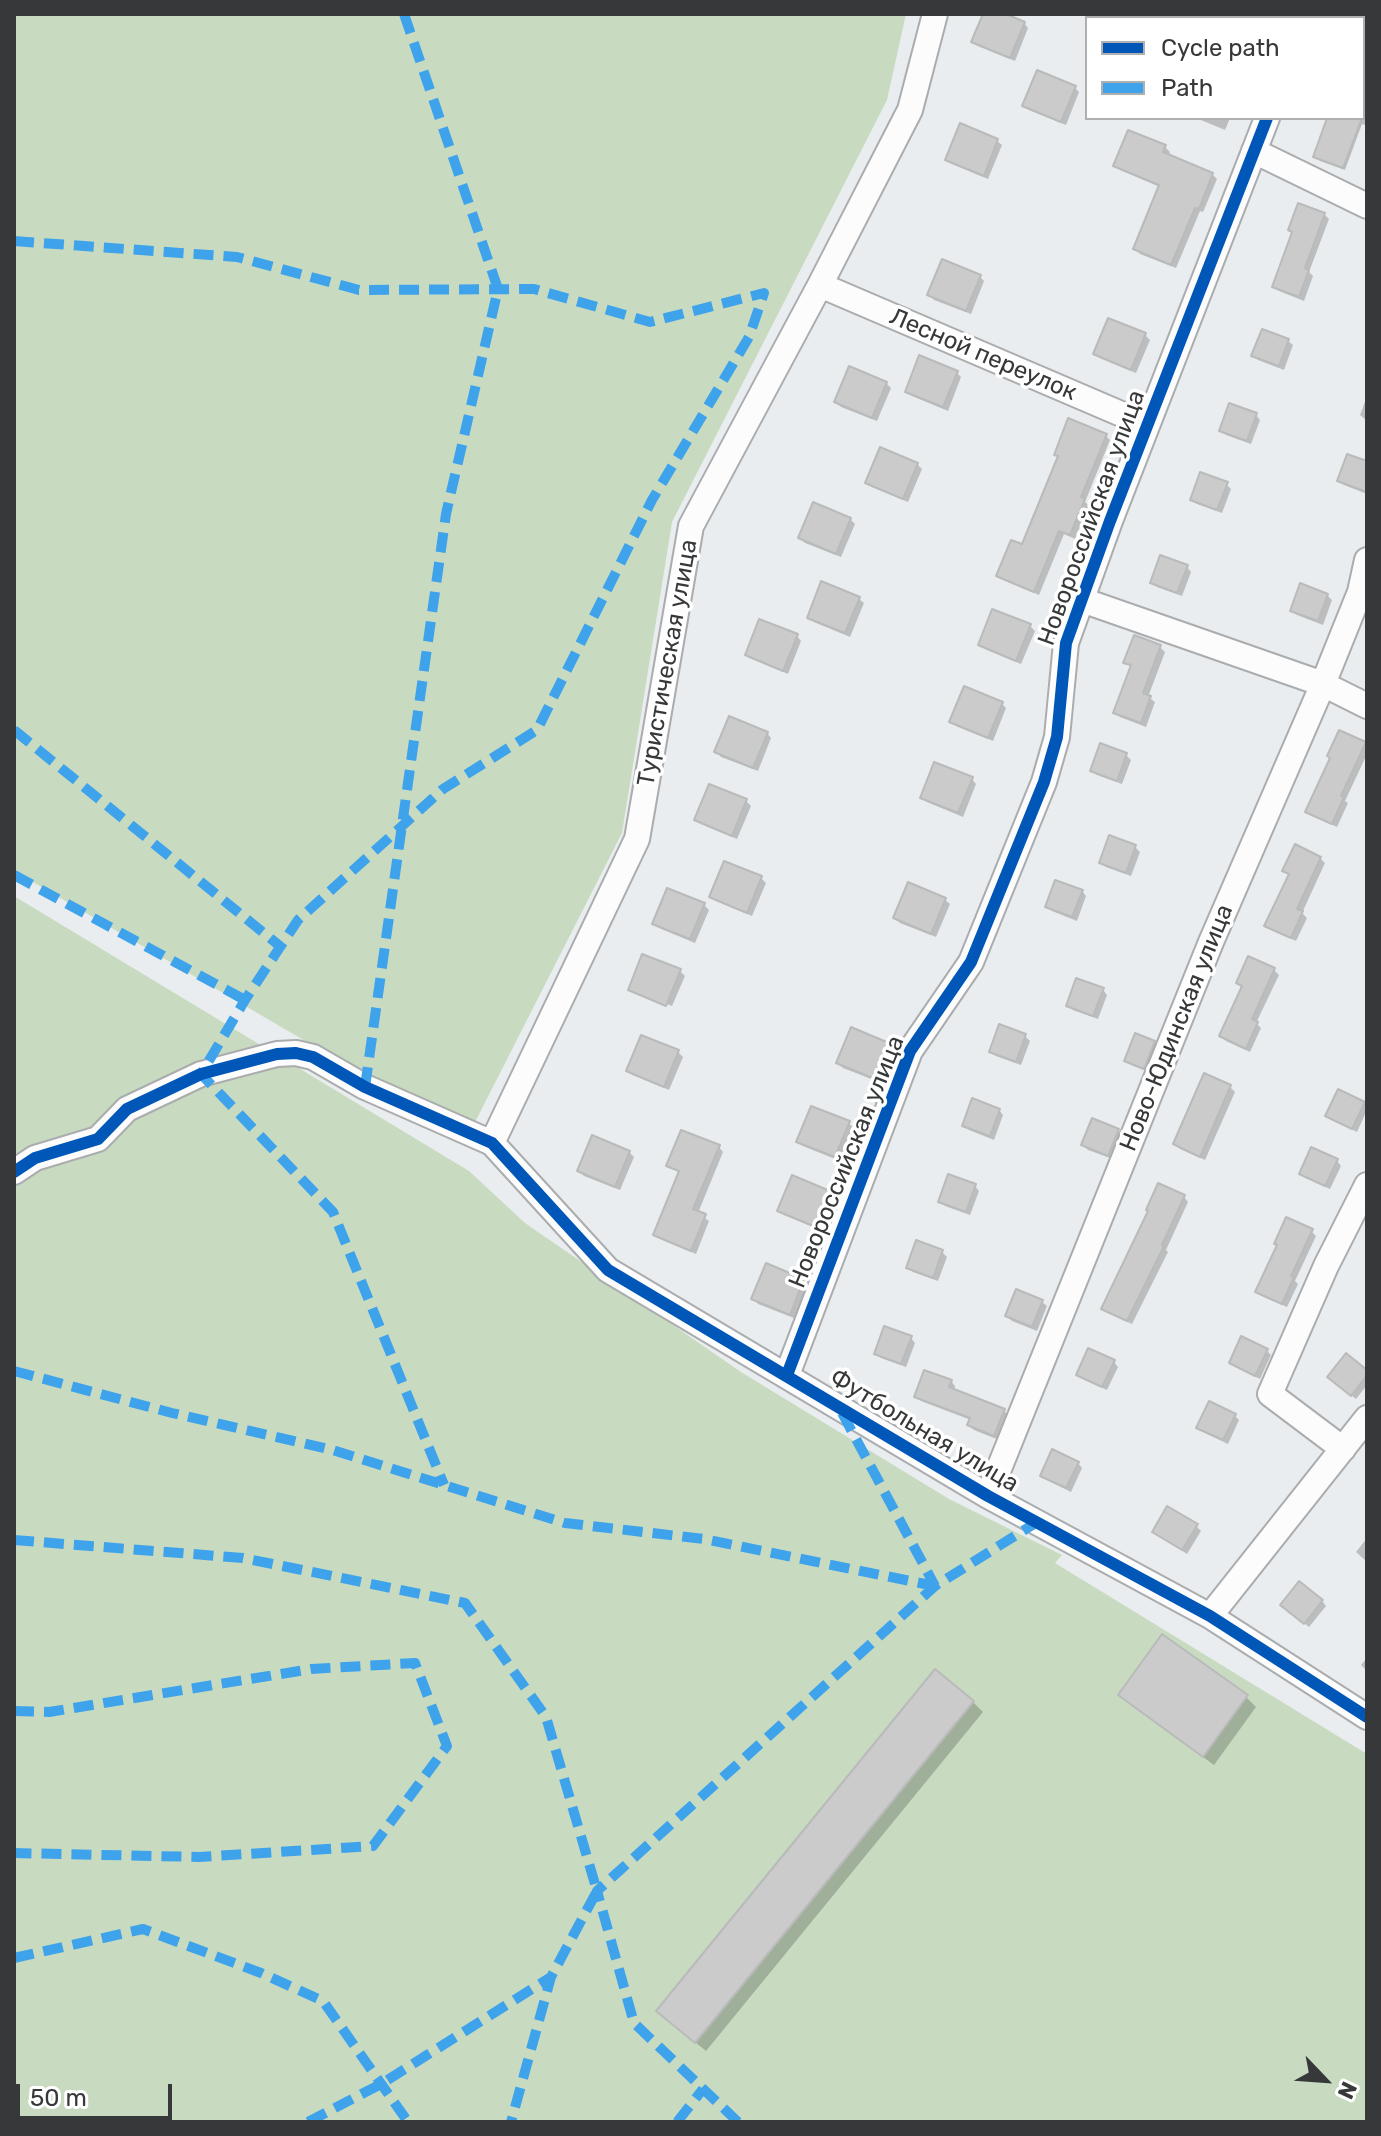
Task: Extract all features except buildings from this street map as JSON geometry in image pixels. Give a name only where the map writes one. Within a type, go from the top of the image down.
[{"type":"street","name":"Туристическая улица","points":[[492,1143],[637,839],[691,526],[910,110],[935,14]]},
{"type":"street","name":"Новороссийская улица","points":[[787,1375],[910,1051],[971,962],[1044,782],[1057,737],[1066,643],[1266,120]]},
{"type":"street","points":[[1254,151],[1367,206]]},
{"type":"street","name":"Лесной переулок","points":[[820,285],[1147,425]]},
{"type":"street","name":"Ново-Юдинская улица","points":[[988,1496],[1205,957],[1323,684],[1360,592],[1367,560]]},
{"type":"street","points":[[1082,600],[1323,684],[1367,706]]},
{"type":"street","points":[[14,1172],[35,1158],[98,1139],[127,1109],[201,1074],[277,1054],[296,1053],[313,1057],[365,1087],[492,1143]]},
{"type":"street","name":"Футбольная улица","points":[[492,1143],[608,1270],[988,1496],[1210,1616],[1367,1717]]},
{"type":"street","points":[[1343,1449],[1270,1394],[1326,1266],[1367,1185]]},
{"type":"street","points":[[1210,1616],[1367,1418]]},
{"type":"green space","points":[[14,14],[906,14],[887,100],[672,522],[622,833],[468,1136],[14,871]]},
{"type":"green space","points":[[14,896],[469,1171],[525,1223],[741,1372],[949,1499],[1062,1555],[1055,1563],[1367,1754],[1367,2122],[14,2122]]},
{"type":"marked path","points":[[365,1087],[446,514],[498,289],[404,14]]},
{"type":"marked path","points":[[14,241],[237,257],[359,290],[534,289],[650,322],[764,293],[749,337],[652,500],[537,730],[443,789],[298,920],[201,1074],[333,1212],[444,1485]]},
{"type":"marked path","points":[[14,730],[281,947]]},
{"type":"marked path","points":[[14,875],[245,1000]]},
{"type":"marked path","points":[[14,1371],[172,1413],[333,1450],[565,1523],[704,1539],[935,1586]]},
{"type":"marked path","points":[[842,1413],[935,1586]]},
{"type":"marked path","points":[[738,2122],[634,2023],[597,1891],[935,1586],[1037,1522]]},
{"type":"marked path","points":[[14,1540],[243,1558],[465,1603],[546,1717],[597,1891],[551,1977],[511,2122]]},
{"type":"marked path","points":[[14,1711],[49,1712],[311,1669],[415,1663],[447,1746],[373,1846],[199,1857],[14,1853]]},
{"type":"marked path","points":[[14,1958],[143,1929],[261,1973],[323,2001],[408,2122]]},
{"type":"marked path","points":[[308,2122],[381,2084],[551,1977]]},
{"type":"marked path","points":[[677,2122],[703,2089]]},
{"type":"cycle path","points":[[787,1375],[910,1051],[971,962],[1044,782],[1057,737],[1066,643],[1110,521],[1266,120]]},
{"type":"cycle path","points":[[14,1172],[35,1158],[98,1139],[127,1109],[201,1074],[277,1054],[296,1053],[313,1057],[365,1087],[492,1143],[608,1270],[988,1496],[1210,1616],[1367,1717]]}]
